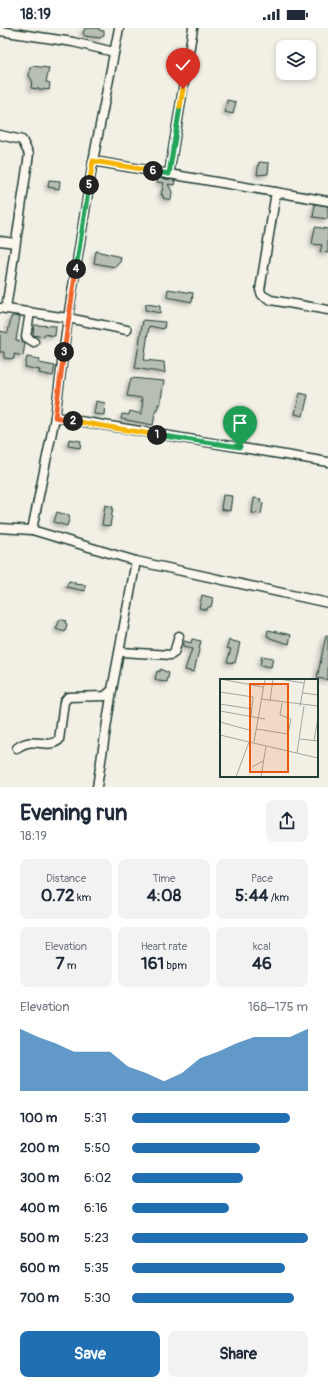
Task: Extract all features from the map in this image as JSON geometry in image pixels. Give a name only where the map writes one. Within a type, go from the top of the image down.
[{"type":"street","points":[[32,530],[55,417],[68,318],[93,161],[119,28]]},
{"type":"street","points":[[169,174],[193,28]]},
{"type":"street","points":[[0,31],[73,42],[114,52]]},
{"type":"street","points":[[0,134],[22,140],[29,154],[16,243],[3,308],[68,318],[127,330]]},
{"type":"street","points":[[93,161],[328,201]]},
{"type":"street","points":[[276,192],[260,290],[262,295],[271,300],[328,310]]},
{"type":"street","points":[[0,241],[16,243]]},
{"type":"street","points":[[30,312],[26,337],[34,342]]},
{"type":"street","points":[[55,417],[328,462]]},
{"type":"street","points":[[0,528],[32,530],[136,561],[328,603]]},
{"type":"street","points":[[97,787],[112,690],[121,652],[136,561]]},
{"type":"street","points":[[121,652],[171,655],[174,653],[179,636]]},
{"type":"street","points":[[17,748],[30,741],[48,744],[56,743],[59,740],[64,702],[68,697],[105,696],[112,690]]},
{"type":"building","points":[[85,28],[99,28],[99,30],[104,31],[104,35],[100,38],[85,36],[83,33]]},
{"type":"building","points":[[32,66],[49,68],[46,82],[50,83],[49,90],[31,88],[32,80],[29,76],[30,68]]},
{"type":"building","points":[[227,100],[236,102],[233,114],[225,112]]},
{"type":"building","points":[[259,162],[269,163],[268,174],[257,175]]},
{"type":"building","points":[[158,178],[175,180],[174,185],[168,184],[172,192],[171,200],[163,198],[163,195],[161,195],[164,183],[157,182]]},
{"type":"building","points":[[49,180],[60,181],[59,189],[48,187]]},
{"type":"building","points":[[315,204],[328,206],[328,219],[313,217]]},
{"type":"building","points":[[315,227],[328,229],[328,253],[320,252],[322,245],[312,244]]},
{"type":"building","points":[[96,251],[121,257],[120,262],[115,267],[94,263]]},
{"type":"building","points":[[168,289],[193,293],[192,302],[167,297]]},
{"type":"building","points":[[146,304],[160,306],[160,313],[145,310]]},
{"type":"building","points":[[11,317],[20,317],[16,340],[25,343],[23,356],[14,354],[14,359],[4,358],[4,352],[0,352],[0,331],[8,333]]},
{"type":"building","points":[[143,320],[165,322],[164,329],[149,326],[144,360],[164,362],[165,373],[135,368]]},
{"type":"building","points":[[34,325],[56,326],[55,336],[44,334],[44,337],[33,335]]},
{"type":"building","points":[[27,357],[40,359],[39,363],[55,366],[53,376],[39,373],[40,370],[25,367]]},
{"type":"building","points":[[131,378],[164,381],[160,405],[158,404],[158,409],[156,409],[153,425],[121,419],[122,414],[129,415],[130,411],[141,414],[142,398],[127,396]]},
{"type":"building","points":[[300,393],[308,395],[303,416],[295,414]]},
{"type":"building","points":[[96,401],[105,403],[104,415],[94,414]]},
{"type":"building","points":[[69,439],[81,441],[80,448],[68,446]]},
{"type":"building","points":[[223,495],[232,496],[230,511],[221,509]]},
{"type":"building","points":[[254,498],[261,499],[260,502],[263,503],[261,514],[252,513]]},
{"type":"building","points":[[105,505],[113,507],[110,526],[102,525]]},
{"type":"building","points":[[57,512],[70,516],[67,526],[54,522]]},
{"type":"building","points":[[69,581],[75,582],[74,584],[85,585],[85,591],[66,587]]},
{"type":"building","points":[[202,595],[213,598],[211,607],[208,607],[207,610],[199,608]]},
{"type":"building","points":[[60,619],[66,621],[65,623],[67,624],[65,632],[56,629]]},
{"type":"building","points":[[268,630],[291,635],[289,644],[267,636]]},
{"type":"building","points":[[326,635],[328,635],[328,680],[317,678]]},
{"type":"building","points":[[192,639],[201,641],[194,672],[185,670],[192,649],[183,647],[184,641],[191,643]]},
{"type":"building","points":[[229,640],[240,643],[235,663],[227,662],[231,649],[227,648]]},
{"type":"building","points":[[262,656],[273,658],[271,667],[260,665]]},
{"type":"building","points":[[160,669],[169,673],[167,682],[158,681],[159,680],[155,679],[157,671],[160,672]]},
{"type":"route","points":[[183,89],[169,174],[93,161],[68,318],[55,417],[106,427],[240,447]]}]
